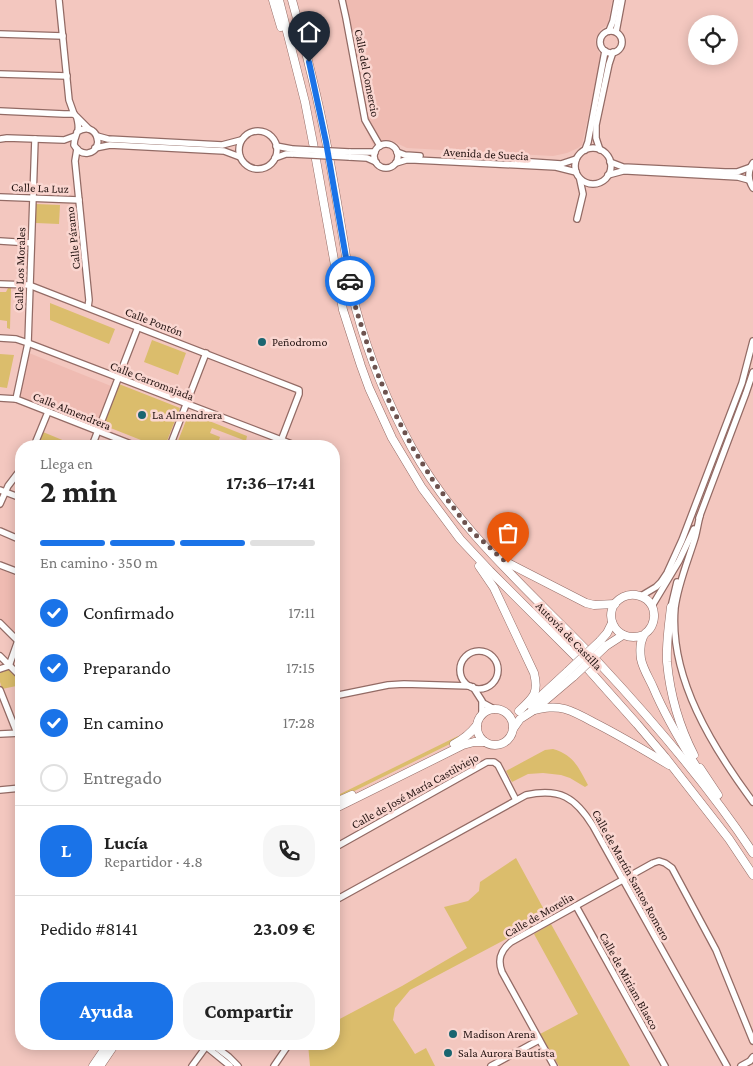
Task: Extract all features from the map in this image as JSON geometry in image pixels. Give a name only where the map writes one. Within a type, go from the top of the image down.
[{"type":"highway","points":[[273,0],[313,143]]},
{"type":"highway","name":"Autovía de Castilla","points":[[279,0],[303,93],[343,310],[361,366],[381,414],[403,457],[422,488],[460,539],[490,572],[588,669],[643,731],[729,839],[753,875]]},
{"type":"highway","name":"Autovía de Castilla","points":[[292,0],[309,62],[326,142],[356,309],[374,365],[392,408],[414,450],[434,482],[472,532],[599,663],[647,717],[706,787],[753,853]]},
{"type":"highway","points":[[296,0],[307,43],[309,62]]},
{"type":"highway","points":[[472,532],[508,563],[573,597],[594,605],[615,604]]},
{"type":"highway","points":[[460,539],[494,588],[534,673],[537,684],[536,692],[519,711]]},
{"type":"highway","points":[[624,596],[641,596],[646,598],[652,606],[654,619],[649,631],[644,635],[630,638],[615,628],[611,617],[612,610],[615,604],[624,596]]},
{"type":"highway","points":[[671,607],[667,637],[667,661],[671,694],[679,722],[702,771],[753,844]]},
{"type":"highway","points":[[603,643],[612,623]]},
{"type":"highway","points":[[340,806],[464,745],[474,742],[500,744],[509,738],[520,719],[534,710],[603,643],[623,635]]},
{"type":"highway","points":[[644,635],[640,652],[641,661],[664,712],[702,776],[718,795]]},
{"type":"highway","points":[[485,742],[478,735],[478,719],[482,714],[494,709],[513,713],[519,711],[571,674]]},
{"type":"highway","points":[[534,710],[563,708],[572,711],[615,733],[673,767]]},
{"type":"highway","points":[[505,712],[511,720],[513,729]]},
{"type":"highway","points":[[340,800],[461,741],[477,725]]},
{"type":"highway","points":[[93,1066],[104,1050]]},
{"type":"highway","points":[[100,1066],[111,1050]]},
{"type":"street","points":[[59,0],[69,100],[76,116],[78,127],[76,147]]},
{"type":"street","name":"Calle del Comercio","points":[[342,0],[365,120],[380,146]]},
{"type":"street","points":[[609,31],[617,0]]},
{"type":"street","points":[[616,32],[622,0]]},
{"type":"street","points":[[609,31],[616,32],[621,38],[621,45],[617,51],[605,51],[601,46],[600,40],[604,33],[609,31]]},
{"type":"street","points":[[0,34],[63,36]]},
{"type":"street","points":[[585,150],[605,51]]},
{"type":"street","points":[[600,150],[596,138],[596,125],[613,52]]},
{"type":"street","points":[[0,74],[67,76]]},
{"type":"street","points":[[0,111],[76,116],[97,136],[108,139],[222,145],[241,140],[248,133],[258,131],[272,137],[277,152],[275,158],[268,166],[257,169],[247,166],[240,157],[224,151],[110,145],[95,148],[89,153],[85,153],[80,152],[76,147],[64,140],[2,137]]},
{"type":"street","points":[[64,140],[83,129],[89,129]]},
{"type":"street","points":[[95,148],[97,136]]},
{"type":"street","name":"Calle Los Morales","points":[[16,399],[28,343],[35,139]]},
{"type":"street","points":[[240,157],[241,140]]},
{"type":"street","points":[[276,146],[292,152],[349,155],[367,158],[386,168],[396,163],[398,156],[393,146],[380,146],[374,155],[376,162]]},
{"type":"street","name":"Calle Páramo","points":[[76,147],[76,166],[89,300],[88,307]]},
{"type":"street","points":[[577,219],[583,194],[580,179],[576,172],[576,159],[581,152],[595,148],[608,157],[610,171],[601,182],[592,184],[580,179]]},
{"type":"street","points":[[275,158],[292,152]]},
{"type":"street","points":[[349,155],[375,152]]},
{"type":"street","name":"Avenida de Suecia","points":[[397,152],[415,156],[562,164],[576,159]]},
{"type":"street","points":[[76,166],[85,153]]},
{"type":"street","name":"Avenida de Suecia","points":[[396,163],[415,160],[556,167],[576,172]]},
{"type":"street","points":[[610,162],[623,167],[725,172],[737,172],[752,165]]},
{"type":"street","points":[[752,165],[749,180],[753,188]]},
{"type":"street","points":[[608,175],[628,171],[738,177],[749,180]]},
{"type":"street","points":[[583,194],[592,184]]},
{"type":"street","name":"Calle La Luz","points":[[0,197],[79,200]]},
{"type":"street","points":[[0,241],[31,242]]},
{"type":"street","name":"Calle Pontón","points":[[0,284],[29,285],[299,390],[281,440]]},
{"type":"street","points":[[95,440],[138,326]]},
{"type":"street","name":"Calle Carromajada","points":[[0,338],[16,339],[28,343],[273,440]]},
{"type":"street","points":[[641,596],[661,582],[682,540],[742,383],[753,341]]},
{"type":"street","points":[[172,440],[206,353]]},
{"type":"street","points":[[671,607],[680,571],[693,533],[753,372]]},
{"type":"street","name":"Calle Almendrera","points":[[0,398],[16,399],[120,440]]},
{"type":"street","points":[[36,440],[48,412]]},
{"type":"street","points":[[0,504],[2,491],[15,476]]},
{"type":"street","points":[[2,491],[15,496]]},
{"type":"street","points":[[700,516],[675,607],[677,650],[688,693],[727,765],[753,802]]},
{"type":"street","points":[[0,531],[15,537]]},
{"type":"street","points":[[652,606],[673,572],[693,533]]},
{"type":"street","points":[[0,565],[15,571]]},
{"type":"street","points":[[0,623],[15,637]]},
{"type":"street","points":[[340,695],[388,685],[407,684],[485,688],[494,681],[498,671],[495,660],[487,653],[480,651],[469,654],[462,663],[461,674],[458,680],[451,685]]},
{"type":"street","points":[[0,669],[9,666],[15,653]]},
{"type":"street","points":[[0,656],[15,672]]},
{"type":"street","points":[[461,674],[465,682],[472,687],[482,701],[494,709]]},
{"type":"street","points":[[482,714],[485,688]]},
{"type":"street","points":[[0,690],[15,724]]},
{"type":"street","points":[[0,734],[15,733]]},
{"type":"street","name":"Calle de José María Castilviejo","points":[[340,845],[487,762],[494,762],[498,765],[516,800]]},
{"type":"street","points":[[0,790],[15,789]]},
{"type":"street","name":"Calle de Martín Santos Romero","points":[[340,898],[526,795],[548,792],[570,799],[584,812],[593,826],[727,1066]]},
{"type":"street","name":"Calle de Morelia","points":[[554,1066],[502,972],[500,956],[505,947],[511,942],[659,861],[672,868],[716,950],[753,1041]]},
{"type":"street","name":"Calle de Miriam Blasco","points":[[576,906],[665,1066]]},
{"type":"street","points":[[491,1066],[539,1040]]},
{"type":"street","points":[[192,1066],[203,1050]]},
{"type":"street","points":[[213,1050],[230,1066]]},
{"type":"street","points":[[218,1050],[230,1057],[238,1066]]},
{"type":"street","points":[[274,1066],[285,1050]]},
{"type":"street","points":[[741,1066],[753,1057]]},
{"type":"shaded area","points":[[339,0],[612,0],[608,23],[601,29],[595,40],[600,55],[600,62],[582,145],[567,153],[553,156],[407,148],[390,140],[380,141],[373,145],[362,121]]},
{"type":"shaded area","points":[[36,204],[60,205],[59,224],[36,223]]},
{"type":"shaded area","points":[[8,288],[11,288],[10,329],[7,328],[7,321],[0,320],[0,292],[6,292]]},
{"type":"shaded area","points":[[50,303],[115,329],[109,344],[50,320]]},
{"type":"shaded area","points":[[152,340],[186,353],[178,375],[144,362]]},
{"type":"shaded area","points":[[29,353],[111,386],[96,426],[20,397]]},
{"type":"shaded area","points":[[0,354],[14,355],[7,388],[0,387]]},
{"type":"shaded area","name":"La Almendrera","points":[[119,384],[180,408],[167,440],[141,440],[108,427],[109,424],[104,422]]},
{"type":"shaded area","points":[[189,413],[247,436],[246,440],[243,440],[212,428],[210,433],[220,437],[219,440],[178,440]]},
{"type":"shaded area","points":[[43,432],[62,440],[40,440]]},
{"type":"shaded area","points":[[0,569],[15,575],[15,633],[0,618]]},
{"type":"shaded area","points":[[9,669],[15,674],[15,686],[2,689],[0,671]]},
{"type":"shaded area","points":[[458,736],[460,739],[340,798],[340,794]]},
{"type":"shaded area","points":[[553,749],[575,762],[588,785],[585,787],[561,775],[543,773],[528,774],[512,782],[506,771],[545,750]]},
{"type":"shaded area","points":[[516,858],[548,917],[410,990],[395,1008],[393,1020],[415,1054],[426,1048],[435,1066],[310,1066],[309,1050],[340,1050],[340,1019],[402,986],[467,948],[444,907],[468,901],[479,891],[480,882]]},
{"type":"shaded area","points":[[551,924],[630,1066],[559,1066],[540,1034],[578,1014],[534,934]]},
{"type":"way so far","points":[[350,281],[356,309],[374,365],[392,408],[414,450],[434,482],[472,532],[508,563]]},
{"type":"place","name":"Peñodromo","points":[[262,342]]},
{"type":"place","name":"La Almendrera","points":[[142,415]]},
{"type":"place","name":"Madison Arena","points":[[453,1034]]},
{"type":"place","name":"Sala Aurora Bautista","points":[[448,1053]]},
{"type":"route","points":[[309,62],[326,142],[350,281]]}]
